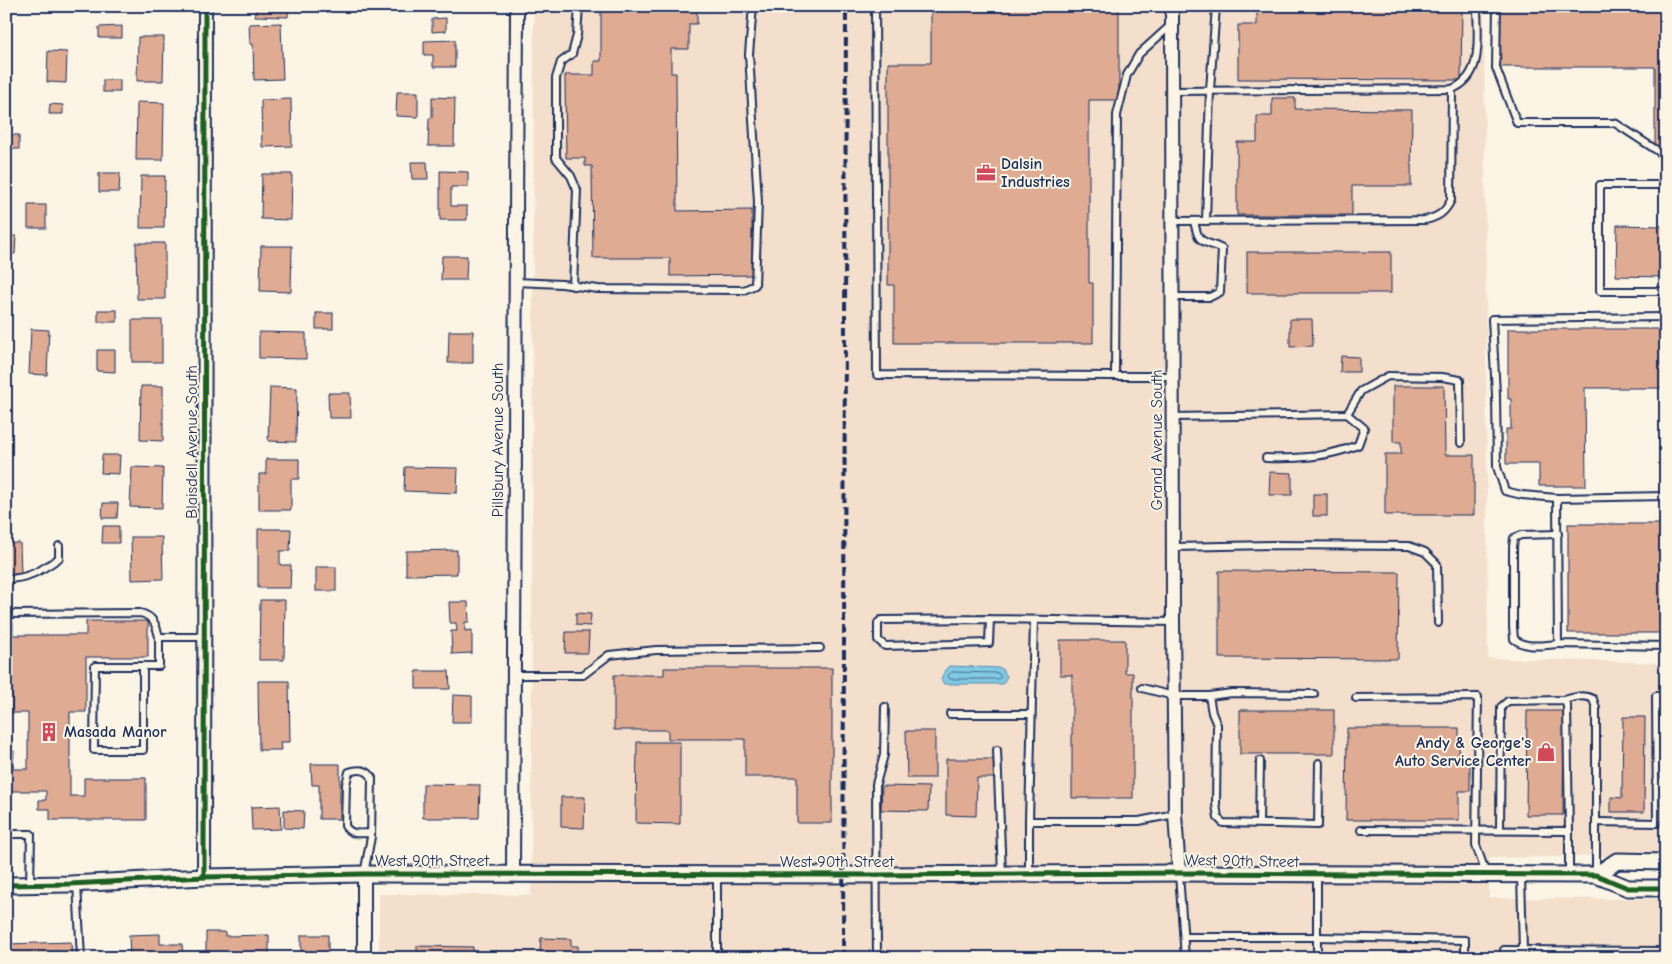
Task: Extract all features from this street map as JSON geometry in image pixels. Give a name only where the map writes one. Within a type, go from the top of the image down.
[{"type":"street","name":"Blaisdell Avenue South","points":[[204,877],[205,6]]},
{"type":"street","name":"Pillsbury Avenue South","points":[[513,874],[517,6]]},
{"type":"street","name":"Grand Avenue South","points":[[1172,6],[1173,622],[1175,814],[1179,873]]},
{"type":"street","points":[[1596,875],[1617,862],[1666,862]]},
{"type":"street","name":"West 90th Street","points":[[6,885],[77,884],[204,877],[364,874],[876,875],[1179,873],[1596,875],[1628,888],[1666,888]]},
{"type":"street","points":[[364,874],[364,958]]},
{"type":"lane","points":[[573,286],[577,190],[571,176],[556,158],[556,78],[561,62],[572,54],[577,35],[579,6]]},
{"type":"lane","points":[[515,282],[598,289],[744,290],[755,285],[758,202],[749,54],[753,6]]},
{"type":"lane","points":[[875,6],[877,375],[1173,376]]},
{"type":"lane","points":[[1206,221],[1210,90],[1216,6]]},
{"type":"lane","points":[[1172,91],[1452,89],[1462,85],[1471,74],[1476,62],[1477,6]]},
{"type":"lane","points":[[1497,6],[1496,68],[1517,122],[1615,123],[1661,153],[1666,154]]},
{"type":"lane","points":[[1115,376],[1117,115],[1127,75],[1139,54],[1172,24]]},
{"type":"lane","points":[[1173,221],[1425,220],[1436,217],[1447,209],[1451,200],[1452,89]]},
{"type":"lane","points":[[1666,185],[1600,185],[1600,291],[1666,291]]},
{"type":"lane","points":[[1173,297],[1210,297],[1220,292],[1222,249],[1203,242],[1197,236],[1194,221]]},
{"type":"lane","points":[[1666,317],[1492,319],[1497,467],[1505,491],[1556,498],[1666,496]]},
{"type":"lane","points":[[1347,414],[1361,391],[1388,376],[1442,377],[1460,380],[1461,443]]},
{"type":"lane","points":[[1174,416],[1347,414],[1364,428],[1358,445],[1340,452],[1300,459],[1266,458]]},
{"type":"lane","points":[[1556,498],[1558,534],[1558,644]]},
{"type":"lane","points":[[1558,534],[1521,535],[1514,538],[1514,639],[1520,643],[1532,646],[1558,644],[1666,646]]},
{"type":"lane","points":[[1174,547],[1272,545],[1408,546],[1425,552],[1437,564],[1438,623]]},
{"type":"lane","points":[[6,579],[21,579],[41,571],[59,558],[59,546]]},
{"type":"lane","points":[[6,614],[140,613],[150,617],[155,623],[159,637],[159,666],[143,666],[95,666],[94,750],[143,750],[143,666]]},
{"type":"lane","points":[[990,619],[989,643],[885,646],[878,640],[878,624],[881,620],[990,619],[1173,622]]},
{"type":"lane","points":[[1030,874],[1029,821],[1034,620]]},
{"type":"lane","points":[[159,637],[204,637]]},
{"type":"lane","points":[[514,675],[583,675],[609,655],[656,650],[820,648]]},
{"type":"lane","points":[[1142,688],[1174,696],[1209,696],[1232,693],[1314,694]]},
{"type":"lane","points":[[1209,696],[1212,713],[1217,725],[1216,804],[1218,818],[1223,823],[1318,824],[1319,762]]},
{"type":"lane","points":[[1500,830],[1501,707],[1508,701],[1564,700],[1587,696],[1593,699],[1596,708],[1596,875]]},
{"type":"lane","points":[[1596,822],[1657,823],[1656,696],[1666,696]]},
{"type":"lane","points":[[1356,698],[1478,697],[1476,845],[1487,875]]},
{"type":"lane","points":[[1564,700],[1567,706],[1569,875]]},
{"type":"lane","points":[[877,958],[876,784],[884,755],[885,707]]},
{"type":"lane","points":[[950,714],[1031,714]]},
{"type":"lane","points":[[997,750],[1002,874]]},
{"type":"lane","points":[[1259,824],[1260,761]]},
{"type":"lane","points":[[364,874],[371,833],[372,778],[370,772],[365,770],[349,772],[346,784],[345,826],[353,834],[371,833]]},
{"type":"lane","points":[[1656,782],[1666,782]]},
{"type":"lane","points":[[1029,821],[1139,821],[1175,814]]},
{"type":"lane","points":[[1361,830],[1568,831]]},
{"type":"lane","points":[[6,834],[31,834],[30,884]]},
{"type":"lane","points":[[1179,873],[1185,958]]},
{"type":"lane","points":[[717,874],[717,958]]},
{"type":"lane","points":[[1317,875],[1317,958]]},
{"type":"lane","points":[[1521,875],[1523,950]]},
{"type":"lane","points":[[77,884],[81,958]]},
{"type":"lane","points":[[1184,938],[1317,937],[1465,940],[1465,958]]},
{"type":"lane","points":[[1504,958],[1504,950],[1660,951],[1666,953]]},
{"type":"shaded area","points":[[534,6],[1484,6],[1488,658],[1666,663],[1666,855],[1489,858],[1489,898],[1666,899],[1666,958],[379,958],[379,894],[531,895]]},
{"type":"water","points":[[949,666],[1001,668],[1007,676],[1003,684],[944,684],[941,679]]},
{"type":"building","points":[[256,6],[289,6],[288,17],[255,16]]},
{"type":"building","points":[[601,6],[697,6],[697,24],[689,24],[689,49],[671,49],[671,73],[676,73],[677,211],[752,210],[752,275],[670,276],[670,258],[593,258],[592,166],[585,166],[585,158],[566,158],[565,75],[594,75],[594,61],[601,61]]},
{"type":"building","points":[[931,6],[1119,6],[1119,100],[1089,100],[1089,283],[1093,283],[1093,343],[894,343],[894,285],[888,285],[888,63],[931,63]]},
{"type":"building","points":[[1287,6],[1462,6],[1461,80],[1238,79],[1238,25],[1257,25],[1257,7],[1287,8]]},
{"type":"building","points":[[1499,6],[1666,6],[1666,147],[1655,147],[1655,67],[1498,67]]},
{"type":"building","points":[[446,18],[446,31],[432,32],[432,19]]},
{"type":"building","points":[[281,23],[283,79],[254,80],[253,44],[250,44],[249,24]]},
{"type":"building","points":[[122,26],[122,38],[99,38],[99,27]]},
{"type":"building","points":[[138,37],[164,37],[163,81],[137,81]]},
{"type":"building","points":[[455,40],[455,67],[433,67],[433,55],[424,55],[424,41]]},
{"type":"building","points":[[48,51],[67,52],[66,83],[47,82]]},
{"type":"building","points":[[103,80],[120,80],[120,92],[103,92]]},
{"type":"building","points":[[397,92],[418,92],[418,117],[396,116]]},
{"type":"building","points":[[432,97],[455,98],[454,146],[428,146],[429,118],[432,118]]},
{"type":"building","points":[[1272,98],[1295,98],[1295,109],[1412,110],[1411,186],[1352,186],[1352,215],[1237,215],[1237,142],[1257,142],[1257,116],[1272,116]]},
{"type":"building","points":[[291,99],[292,146],[262,147],[261,100]]},
{"type":"building","points":[[137,102],[164,103],[163,160],[136,160]]},
{"type":"building","points":[[50,104],[63,105],[63,114],[49,114]]},
{"type":"building","points":[[6,135],[19,135],[19,149],[6,149]]},
{"type":"building","points":[[411,162],[427,162],[428,179],[412,179]]},
{"type":"building","points":[[440,171],[468,172],[468,187],[451,187],[451,206],[467,206],[467,220],[440,220]]},
{"type":"building","points":[[99,173],[120,173],[119,192],[99,192]]},
{"type":"building","points":[[262,174],[292,174],[291,220],[261,219]]},
{"type":"building","points":[[141,176],[165,176],[164,228],[140,228]]},
{"type":"building","points":[[28,205],[46,205],[46,228],[28,228]]},
{"type":"building","points":[[1665,217],[1666,277],[1616,276],[1617,225],[1664,226]]},
{"type":"building","points":[[6,236],[16,236],[15,254],[6,254]]},
{"type":"building","points":[[136,243],[165,243],[165,299],[137,299]]},
{"type":"building","points":[[261,246],[292,246],[291,292],[260,291]]},
{"type":"building","points":[[1247,252],[1391,252],[1391,293],[1247,293]]},
{"type":"building","points":[[442,256],[467,256],[466,280],[441,280]]},
{"type":"building","points":[[98,310],[117,310],[117,322],[98,322]]},
{"type":"building","points":[[316,313],[333,313],[333,329],[316,329]]},
{"type":"building","points":[[1290,319],[1312,319],[1313,346],[1290,347]]},
{"type":"building","points":[[132,320],[162,320],[162,362],[132,362]]},
{"type":"building","points":[[31,329],[49,330],[47,375],[29,374]]},
{"type":"building","points":[[1508,329],[1666,329],[1666,388],[1585,388],[1586,486],[1539,486],[1539,464],[1506,464],[1506,429],[1511,429],[1511,399],[1508,399]]},
{"type":"building","points":[[449,331],[473,331],[473,363],[448,363]]},
{"type":"building","points":[[259,332],[306,333],[306,359],[259,358]]},
{"type":"building","points":[[97,350],[115,350],[115,372],[97,371]]},
{"type":"building","points":[[1341,356],[1359,357],[1359,372],[1340,372]]},
{"type":"building","points":[[141,386],[163,386],[163,441],[140,440]]},
{"type":"building","points":[[1393,386],[1444,386],[1445,455],[1474,455],[1474,515],[1385,515],[1385,454],[1401,454],[1401,442],[1393,442]]},
{"type":"building","points":[[270,387],[297,388],[296,442],[268,441]]},
{"type":"building","points":[[328,393],[350,393],[351,418],[329,418]]},
{"type":"building","points":[[102,455],[120,455],[119,474],[101,473]]},
{"type":"building","points":[[266,459],[299,459],[299,479],[291,479],[291,510],[259,510],[259,474],[266,474]]},
{"type":"building","points":[[132,467],[163,468],[162,508],[130,507]]},
{"type":"building","points":[[405,467],[458,468],[457,493],[404,491]]},
{"type":"building","points":[[1270,472],[1292,473],[1292,495],[1269,495]]},
{"type":"building","points":[[1313,494],[1327,494],[1327,516],[1313,516]]},
{"type":"building","points":[[103,503],[118,503],[117,518],[102,518]]},
{"type":"building","points":[[1568,524],[1666,524],[1666,633],[1568,633]]},
{"type":"building","points":[[103,526],[119,526],[119,543],[102,543]]},
{"type":"building","points":[[258,529],[291,529],[290,551],[280,551],[280,565],[291,565],[290,588],[258,588]]},
{"type":"building","points":[[131,537],[162,537],[163,579],[132,580]]},
{"type":"building","points":[[6,543],[20,543],[21,574],[6,574]]},
{"type":"building","points":[[457,550],[457,574],[406,575],[406,551]]},
{"type":"building","points":[[316,567],[336,567],[336,591],[316,591]]},
{"type":"building","points":[[1219,571],[1399,572],[1398,659],[1219,658]]},
{"type":"building","points":[[260,600],[285,600],[284,660],[259,660]]},
{"type":"building","points":[[449,602],[468,602],[469,622],[465,622],[465,631],[472,630],[472,653],[452,654],[451,631],[457,631],[456,623],[450,623]]},
{"type":"building","points":[[576,613],[591,614],[590,626],[576,625]]},
{"type":"building","name":"Masada Manor","points":[[86,621],[148,621],[148,657],[86,657],[86,712],[70,712],[70,796],[84,796],[84,778],[146,778],[146,820],[50,820],[50,809],[39,809],[39,800],[46,800],[46,791],[6,791],[6,751],[14,751],[13,769],[28,769],[28,713],[12,713],[12,657],[6,657],[6,622],[13,622],[13,635],[86,635]]},
{"type":"building","points":[[566,632],[589,632],[588,653],[565,653]]},
{"type":"building","points":[[1060,640],[1125,640],[1125,673],[1133,673],[1133,798],[1072,798],[1072,675],[1060,675]]},
{"type":"building","points":[[664,668],[832,668],[832,823],[797,823],[797,777],[745,777],[745,739],[668,739],[668,730],[614,730],[614,675],[664,675]]},
{"type":"building","points":[[416,671],[449,671],[450,689],[416,689]]},
{"type":"building","points":[[258,681],[289,681],[290,742],[280,742],[281,750],[259,750]]},
{"type":"building","points":[[453,695],[472,696],[472,722],[452,722]]},
{"type":"building","points":[[1240,710],[1334,710],[1334,754],[1240,754]]},
{"type":"building","points":[[1527,711],[1564,711],[1563,815],[1526,815]]},
{"type":"building","points":[[1623,717],[1645,717],[1644,812],[1611,812],[1611,797],[1622,798]]},
{"type":"building","points":[[1347,728],[1459,728],[1459,761],[1470,761],[1470,791],[1459,791],[1459,820],[1346,820]]},
{"type":"building","points":[[1665,729],[1666,772],[1664,772]]},
{"type":"building","points":[[906,731],[935,731],[935,778],[907,778]]},
{"type":"building","points":[[637,742],[680,742],[680,824],[636,823]]},
{"type":"building","points":[[946,759],[994,759],[994,778],[977,778],[976,816],[946,815]]},
{"type":"building","points":[[311,764],[340,764],[340,819],[319,819],[319,785],[312,785]]},
{"type":"building","points":[[423,784],[480,785],[479,818],[423,818]]},
{"type":"building","points":[[882,786],[929,787],[928,811],[881,810]]},
{"type":"building","points":[[561,797],[585,797],[584,828],[561,827]]},
{"type":"building","points":[[280,806],[281,829],[252,830],[251,807]]},
{"type":"building","points":[[284,810],[304,811],[303,829],[284,828]]},
{"type":"building","points":[[206,932],[225,932],[225,936],[269,935],[269,956],[206,957]]},
{"type":"building","points":[[160,934],[160,944],[182,944],[183,958],[130,958],[129,935]]},
{"type":"building","points":[[301,935],[328,935],[328,958],[308,958],[308,954],[301,954]]},
{"type":"building","points":[[541,938],[571,939],[571,946],[578,946],[578,958],[560,958],[560,952],[540,952]]},
{"type":"building","points":[[71,942],[72,958],[6,958],[6,944]]},
{"type":"building","points":[[417,946],[473,947],[473,958],[417,958]]},
{"type":"railway","points":[[843,958],[846,6]]},
{"type":"cycle path","points":[[204,877],[205,6]]},
{"type":"cycle path","points":[[6,885],[70,884],[204,877],[364,874],[876,875],[1179,873],[1596,875],[1628,888],[1666,888]]},
{"type":"place","name":"Dalsin Industries","points":[[986,173]]},
{"type":"place","name":"Masada Manor","points":[[49,732]]},
{"type":"place","name":"Andy & George's Auto Service Center","points":[[1546,752]]}]
